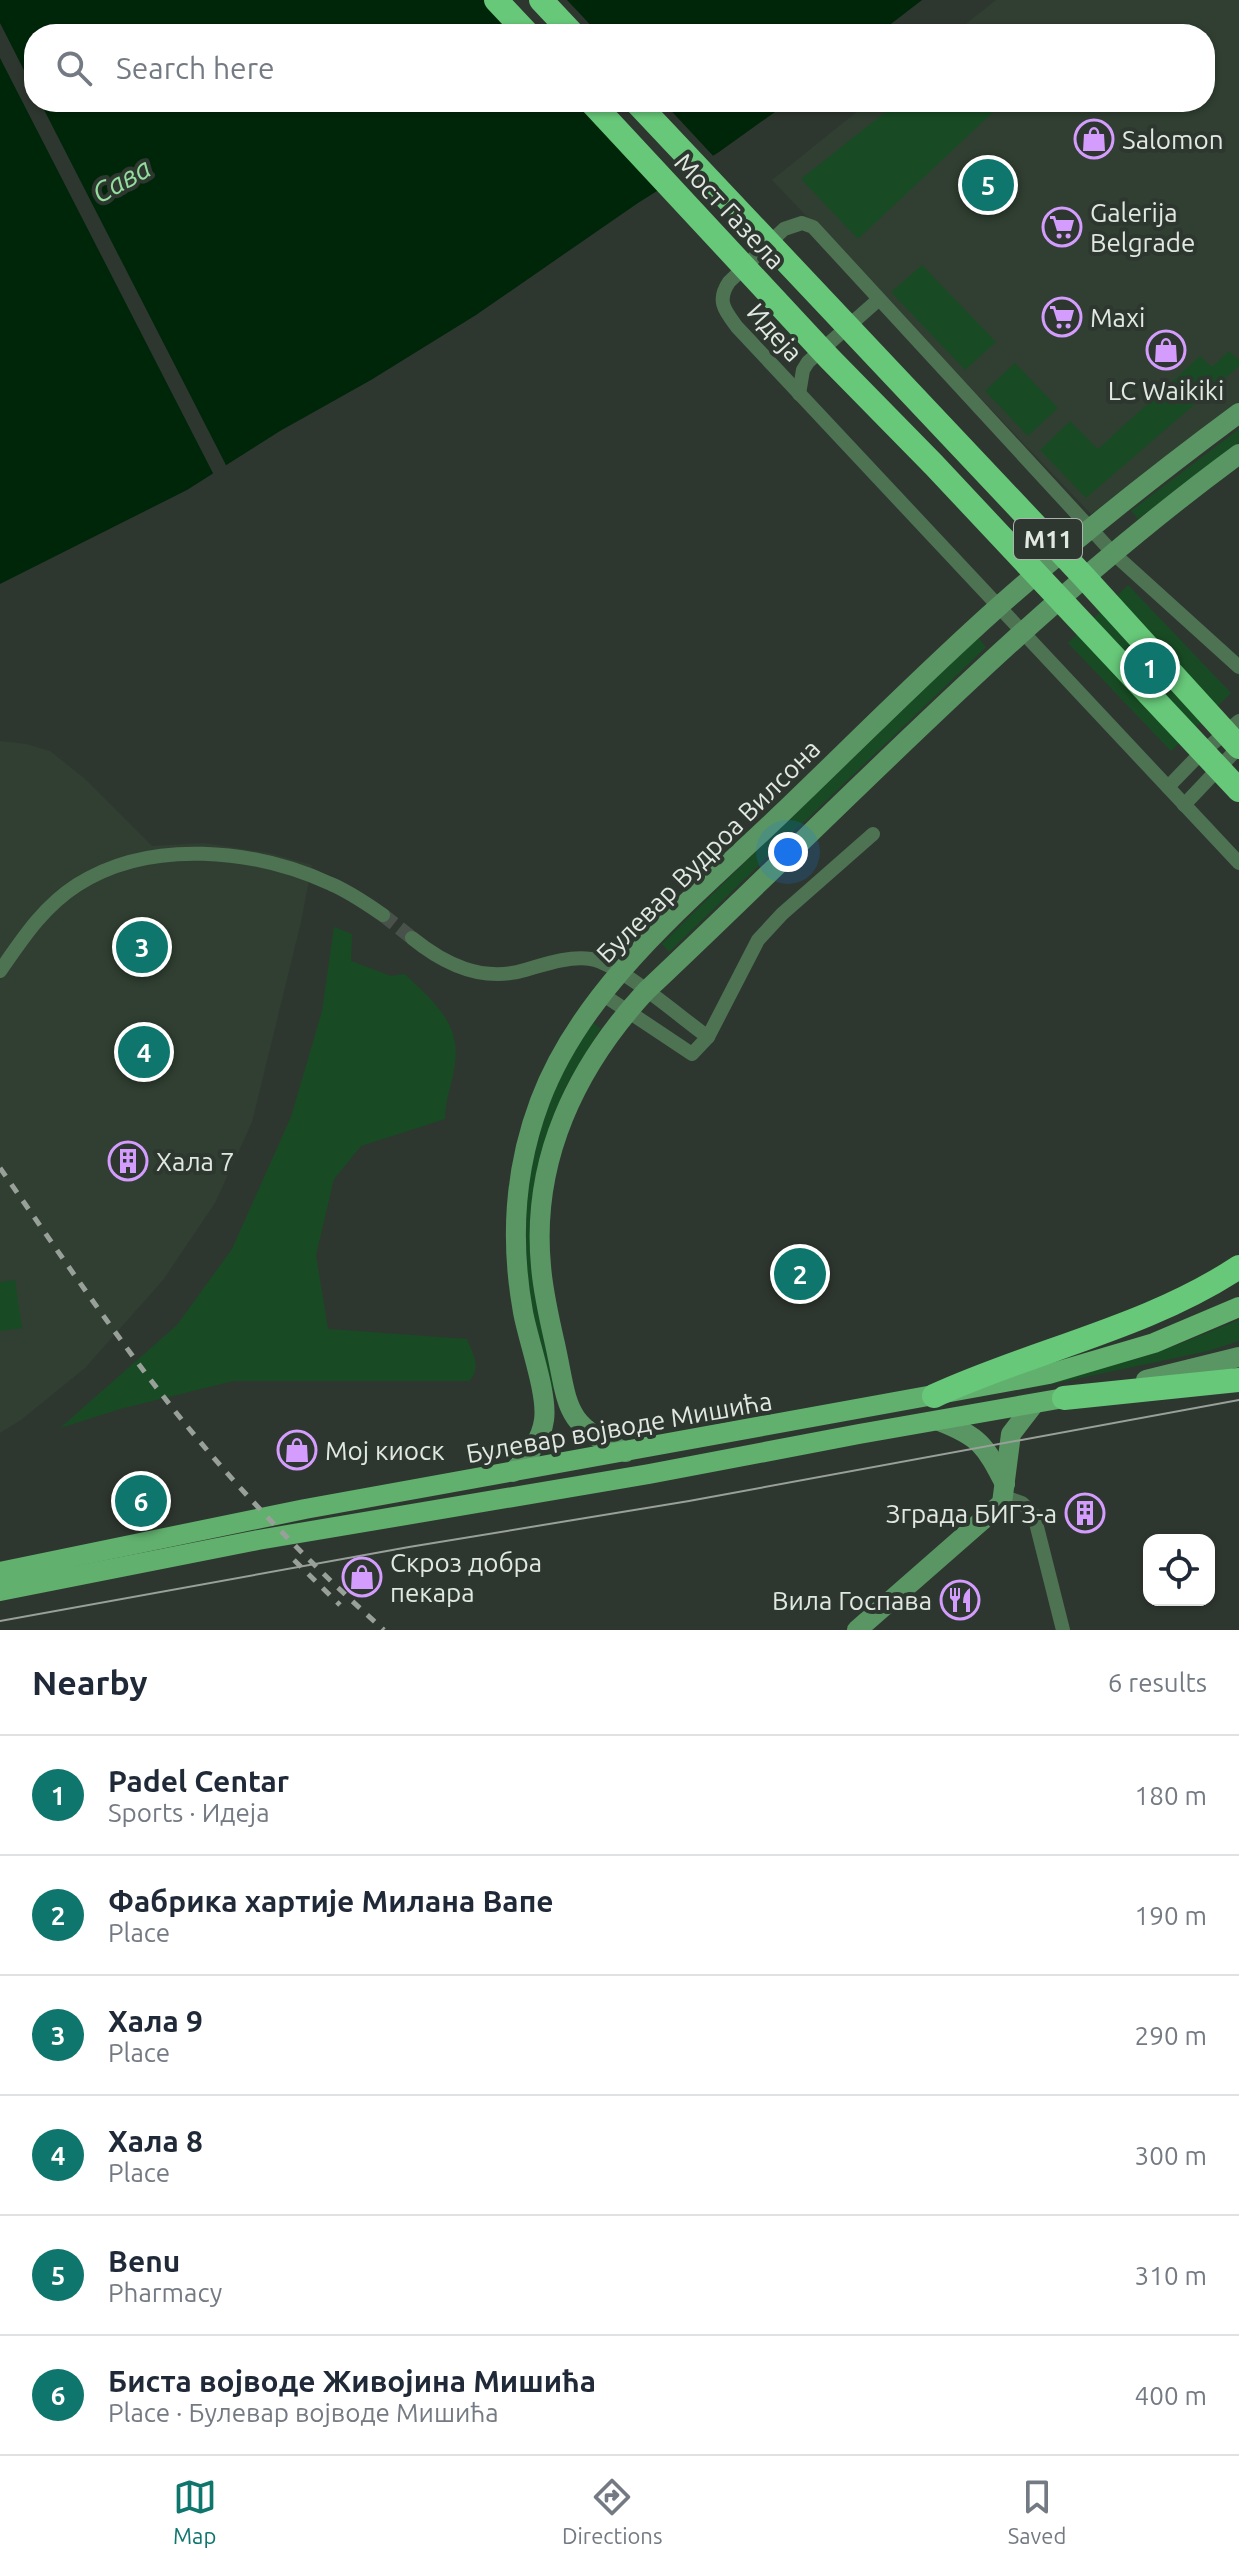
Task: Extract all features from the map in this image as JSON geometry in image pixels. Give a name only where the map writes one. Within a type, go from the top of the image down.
[{"type":"highway","points":[[496,0],[519,24]]},
{"type":"highway","points":[[541,0],[564,24]]},
{"type":"highway","name":"Мост Газела","points":[[600,112],[1239,790]]},
{"type":"highway","name":"Мост Газела","points":[[645,112],[1239,747]]},
{"type":"highway","points":[[934,1396],[986,1373],[1157,1310],[1239,1267]]},
{"type":"highway","points":[[1064,1398],[1239,1380]]},
{"type":"main road","name":"Булевар Вудроа Вилсона","points":[[513,1472],[534,1448],[545,1416],[516,1261],[516,1202],[523,1159],[531,1127],[556,1064],[602,994],[690,902],[998,608],[1091,528],[1239,413]]},
{"type":"main road","points":[[626,1452],[594,1438],[571,1409],[547,1309],[541,1266],[539,1234],[545,1184],[563,1116],[587,1066],[627,1011],[646,991],[1023,633],[1113,553],[1239,454]]},
{"type":"main road","name":"Булевар војводе Мишића","points":[[0,1572],[305,1509],[1049,1374],[1154,1343],[1239,1307]]},
{"type":"main road","name":"Булевар војводе Мишића","points":[[0,1591],[258,1540],[503,1500],[1034,1404],[1239,1357]]},
{"type":"main road","points":[[857,1630],[995,1510],[1005,1490],[1011,1434],[1034,1404]]},
{"type":"main road","points":[[939,1421],[978,1440],[993,1461],[1005,1490]]},
{"type":"street","name":"Идеја","points":[[1239,667],[1113,553],[813,227],[802,223],[784,229],[723,290],[723,309],[737,327],[1239,863]]},
{"type":"street","points":[[799,394],[803,370],[808,362],[878,300]]},
{"type":"street","points":[[1168,787],[1239,721]]},
{"type":"street","points":[[1184,805],[1239,747]]},
{"type":"street","points":[[602,994],[692,1054],[708,1037],[758,940],[782,914],[873,834]]},
{"type":"street","points":[[0,971],[35,922],[55,902],[79,884],[127,862],[176,855],[210,854],[244,858],[331,883],[383,915]]},
{"type":"street","points":[[412,938],[449,963],[482,973],[505,974],[556,960],[577,958],[600,962],[646,991],[708,1037]]},
{"type":"street","points":[[1005,1490],[1034,1515],[1063,1630]]},
{"type":"shaded area","name":"Galerija Belgrade","points":[[996,0],[1239,0],[1239,404],[1091,514],[772,180],[857,112],[1215,112],[1215,24],[966,24]]},
{"type":"shaded area","points":[[885,112],[993,112],[858,239],[801,179]]},
{"type":"shaded area","points":[[922,265],[996,342],[965,370],[891,292]]},
{"type":"shaded area","points":[[1229,351],[1239,360],[1239,366],[1086,498],[1040,450],[1070,421],[1098,449],[1200,356],[1212,367]]},
{"type":"shaded area","points":[[1015,363],[1058,408],[1028,436],[985,391]]},
{"type":"shaded area","points":[[1239,429],[1239,442],[1138,519],[1131,511]]},
{"type":"shaded area","points":[[1128,585],[1231,693],[1171,751],[1068,643]]},
{"type":"shaded area","points":[[976,635],[986,647],[669,952],[662,944]]},
{"type":"shaded area","points":[[0,741],[50,751],[84,778],[152,846],[204,843],[269,853],[312,865],[252,1122],[215,1203],[163,1280],[85,1368],[21,1420],[0,1433]]},
{"type":"shaded area","points":[[334,927],[352,934],[351,961],[391,976],[405,974],[436,1005],[450,1027],[456,1054],[445,1119],[361,1146],[334,1179],[316,1255],[328,1329],[467,1339],[475,1361],[473,1376],[469,1381],[233,1381],[120,1409],[60,1428],[177,1325],[232,1249],[291,1117],[322,1011]]},
{"type":"shaded area","points":[[591,1022],[601,1028],[566,1086],[550,1129],[537,1184],[558,1389],[549,1389],[524,1253],[524,1183],[545,1111]]},
{"type":"shaded area","points":[[15,1280],[22,1328],[0,1331],[0,1282]]},
{"type":"shaded area","points":[[1239,1320],[1239,1341],[1208,1351],[1029,1389],[1177,1345]]},
{"type":"water","name":"Сава","points":[[0,0],[922,0],[891,24],[24,24],[24,112],[775,112],[476,315],[371,380],[280,431],[187,490],[0,584]]},
{"type":"pier","points":[[492,0],[567,0],[590,24],[515,24]]},
{"type":"pier","points":[[0,23],[24,70],[24,105],[0,58]]},
{"type":"pier","points":[[28,112],[45,112],[228,469],[215,477]]},
{"type":"pier","points":[[596,112],[672,112],[716,159],[667,189]]},
{"type":"tunnel","points":[[383,915],[412,938]]},
{"type":"tram line","points":[[0,1621],[409,1547],[689,1501],[1239,1400]]},
{"type":"railway","points":[[0,1168],[132,1355],[202,1444],[276,1527],[384,1630]]},
{"type":"railway","points":[[294,1560],[340,1605]]},
{"type":"place","name":"Salomon","points":[[1094,139]]},
{"type":"place","name":"Benu","points":[[988,185]]},
{"type":"place","name":"Galerija Belgrade","points":[[1062,227]]},
{"type":"place","name":"Maxi","points":[[1062,317]]},
{"type":"place","name":"LC Waikiki","points":[[1166,350]]},
{"type":"place","name":"Padel Centar","points":[[1150,668]]},
{"type":"place","name":"Хала 9","points":[[142,947]]},
{"type":"place","name":"Хала 8","points":[[144,1052]]},
{"type":"place","name":"Хала 7","points":[[128,1161]]},
{"type":"place","name":"Фабрика хартије Милана Вапе","points":[[800,1274]]},
{"type":"place","name":"Мој киоск","points":[[297,1450]]},
{"type":"place","name":"Биста војводе Живојина Мишића","points":[[141,1501]]},
{"type":"place","name":"Зграда БИГЗ-а","points":[[1085,1513]]},
{"type":"place","name":"Скроз добра пекара","points":[[362,1577]]},
{"type":"place","name":"Вила Госпава","points":[[960,1600]]}]
